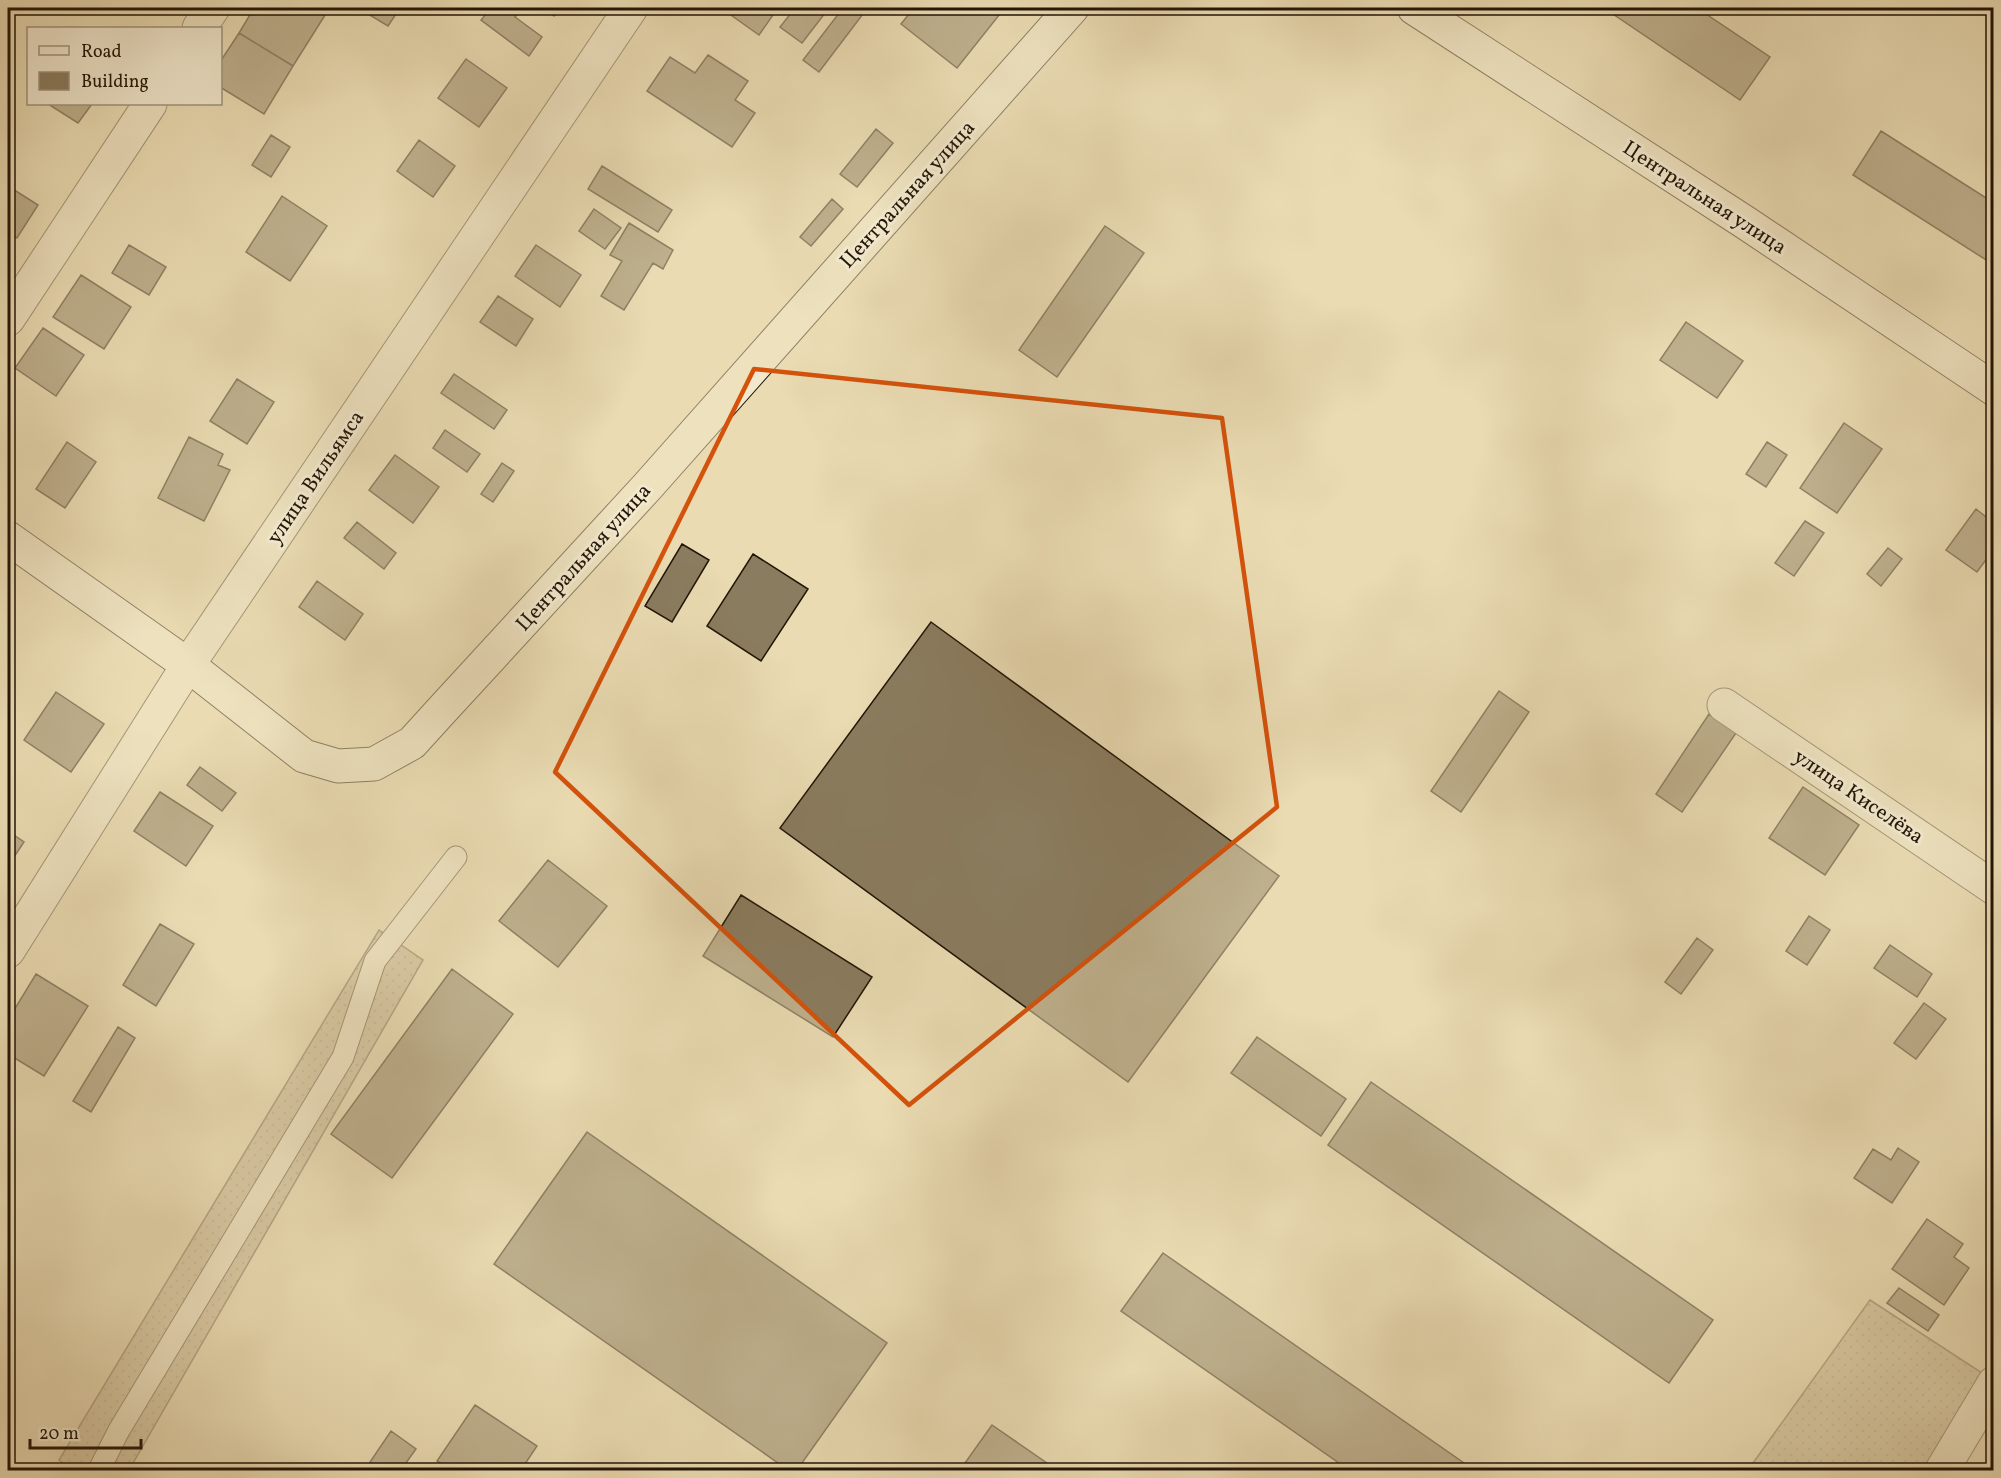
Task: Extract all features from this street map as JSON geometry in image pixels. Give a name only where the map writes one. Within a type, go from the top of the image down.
[{"type":"street","points":[[200,27],[213,8]]},
{"type":"street","name":"улица Вильямса","points":[[8,951],[188,665],[631,8]]},
{"type":"street","name":"Центральная улица","points":[[8,538],[188,665],[304,756],[338,766],[374,764],[412,743],[639,496],[1072,8]]},
{"type":"street","name":"Центральная улица","points":[[1414,8],[1746,223],[1994,389]]},
{"type":"street","points":[[8,319],[149,105]]},
{"type":"street","name":"улица Киселёва","points":[[1724,705],[1994,888]]},
{"type":"street","points":[[1941,1470],[1994,1383]]},
{"type":"lane","points":[[99,1470],[118,1432],[343,1057],[375,961],[456,856]]},
{"type":"highlighted area","points":[[754,369],[1222,418],[1277,807],[909,1105],[555,772]]},
{"type":"shaded area","points":[[379,930],[423,960],[129,1470],[73,1470],[59,1460]]},
{"type":"shaded area","points":[[1870,1300],[1982,1373],[1925,1470],[1748,1470]]},
{"type":"building","points":[[143,8],[157,8],[152,14]]},
{"type":"building","points":[[254,8],[320,8],[327,12],[293,66],[239,33]]},
{"type":"building","points":[[358,8],[400,8],[388,26]]},
{"type":"building","points":[[491,8],[522,9],[515,17],[542,37],[529,56],[481,20]]},
{"type":"building","points":[[543,8],[560,8],[554,16]]},
{"type":"building","points":[[721,8],[763,8],[773,15],[759,35]]},
{"type":"building","points":[[795,8],[829,8],[802,43],[780,27]]},
{"type":"building","points":[[843,8],[854,8],[863,14],[819,72],[803,60]]},
{"type":"building","points":[[914,8],[992,8],[1000,14],[957,68],[901,24]]},
{"type":"building","points":[[1604,8],[1697,8],[1770,57],[1740,100]]},
{"type":"building","points":[[239,33],[293,66],[264,114],[222,88],[222,59]]},
{"type":"building","points":[[708,55],[748,81],[735,100],[755,113],[732,147],[647,91],[670,57],[695,73]]},
{"type":"building","points":[[466,59],[507,88],[479,127],[438,98]]},
{"type":"building","points":[[50,105],[91,105],[78,123]]},
{"type":"building","points":[[876,129],[893,143],[857,187],[840,174]]},
{"type":"building","points":[[1881,131],[1994,203],[1994,265],[1853,175]]},
{"type":"building","points":[[271,135],[290,147],[271,177],[252,165]]},
{"type":"building","points":[[419,140],[455,166],[433,197],[397,171]]},
{"type":"building","points":[[602,166],[672,210],[658,232],[588,189]]},
{"type":"building","points":[[8,186],[38,205],[17,238],[8,232]]},
{"type":"building","points":[[282,196],[327,226],[290,281],[246,252]]},
{"type":"building","points":[[832,199],[843,209],[811,246],[800,237]]},
{"type":"building","points":[[594,209],[621,228],[605,249],[579,231]]},
{"type":"building","points":[[629,223],[673,250],[663,269],[653,263],[624,310],[601,296],[622,261],[610,255]]},
{"type":"building","points":[[1105,226],[1144,253],[1057,377],[1019,350]]},
{"type":"building","points":[[129,245],[166,267],[149,295],[112,273]]},
{"type":"building","points":[[536,245],[581,275],[560,307],[515,276]]},
{"type":"building","points":[[81,275],[131,307],[104,349],[53,317]]},
{"type":"building","points":[[498,296],[533,319],[516,346],[480,322]]},
{"type":"building","points":[[1686,322],[1743,361],[1717,398],[1660,360]]},
{"type":"building","points":[[43,328],[84,355],[56,396],[15,368]]},
{"type":"building","points":[[454,374],[507,410],[494,429],[441,393]]},
{"type":"building","points":[[237,379],[274,402],[247,444],[210,421]]},
{"type":"building","points":[[1844,423],[1882,449],[1837,513],[1800,488]]},
{"type":"building","points":[[445,430],[480,454],[467,472],[433,448]]},
{"type":"building","points":[[189,437],[223,454],[218,465],[230,470],[204,521],[158,498]]},
{"type":"building","points":[[67,442],[96,462],[65,508],[36,489]]},
{"type":"building","points":[[1767,442],[1787,455],[1766,487],[1746,474]]},
{"type":"building","points":[[395,455],[439,487],[413,523],[369,490]]},
{"type":"building","points":[[502,463],[514,471],[493,502],[481,494]]},
{"type":"building","points":[[1976,509],[1994,523],[1994,549],[1977,572],[1946,550]]},
{"type":"building","points":[[1805,521],[1824,533],[1794,576],[1775,563]]},
{"type":"building","points":[[357,522],[396,553],[384,569],[344,538]]},
{"type":"building","points":[[682,544],[709,560],[672,622],[645,606]]},
{"type":"building","points":[[1888,548],[1902,559],[1881,586],[1867,574]]},
{"type":"building","points":[[753,554],[808,589],[761,661],[707,626]]},
{"type":"building","points":[[317,581],[363,614],[345,640],[299,607]]},
{"type":"building","points":[[931,622],[1279,876],[1128,1082],[780,828]]},
{"type":"building","points":[[1499,691],[1529,712],[1461,812],[1431,791]]},
{"type":"building","points":[[56,692],[104,724],[71,772],[24,740]]},
{"type":"building","points":[[1709,714],[1736,733],[1682,812],[1656,794]]},
{"type":"building","points":[[200,767],[236,793],[222,811],[187,785]]},
{"type":"building","points":[[1803,787],[1859,825],[1825,875],[1769,838]]},
{"type":"building","points":[[160,792],[213,826],[186,866],[134,831]]},
{"type":"building","points":[[8,831],[24,842],[8,866]]},
{"type":"building","points":[[548,860],[607,906],[558,967],[499,921]]},
{"type":"building","points":[[741,895],[872,977],[833,1037],[703,956]]},
{"type":"building","points":[[1809,916],[1830,930],[1807,965],[1786,951]]},
{"type":"building","points":[[160,924],[194,944],[156,1006],[123,985]]},
{"type":"building","points":[[1697,938],[1713,950],[1681,994],[1665,982]]},
{"type":"building","points":[[1890,945],[1932,974],[1917,997],[1874,968]]},
{"type":"building","points":[[452,969],[513,1014],[392,1178],[331,1134]]},
{"type":"building","points":[[36,974],[88,1006],[44,1076],[8,1054],[8,1020]]},
{"type":"building","points":[[1924,1003],[1946,1019],[1916,1059],[1894,1043]]},
{"type":"building","points":[[118,1027],[135,1038],[91,1112],[73,1101]]},
{"type":"building","points":[[1257,1037],[1346,1099],[1321,1136],[1231,1073]]},
{"type":"building","points":[[1371,1082],[1713,1320],[1669,1383],[1328,1145]]},
{"type":"building","points":[[587,1132],[887,1343],[797,1470],[788,1470],[494,1264]]},
{"type":"building","points":[[1898,1148],[1919,1162],[1892,1203],[1854,1178],[1873,1149],[1891,1160]]},
{"type":"building","points":[[1927,1219],[1963,1244],[1954,1257],[1969,1268],[1944,1305],[1892,1269]]},
{"type":"building","points":[[1163,1253],[1474,1470],[1349,1470],[1121,1311]]},
{"type":"building","points":[[1899,1288],[1939,1315],[1928,1331],[1887,1303]]},
{"type":"building","points":[[475,1405],[537,1446],[521,1470],[452,1470],[437,1461]]},
{"type":"building","points":[[992,1425],[1057,1470],[960,1470]]},
{"type":"building","points":[[391,1431],[416,1449],[401,1470],[381,1470],[370,1462]]}]
